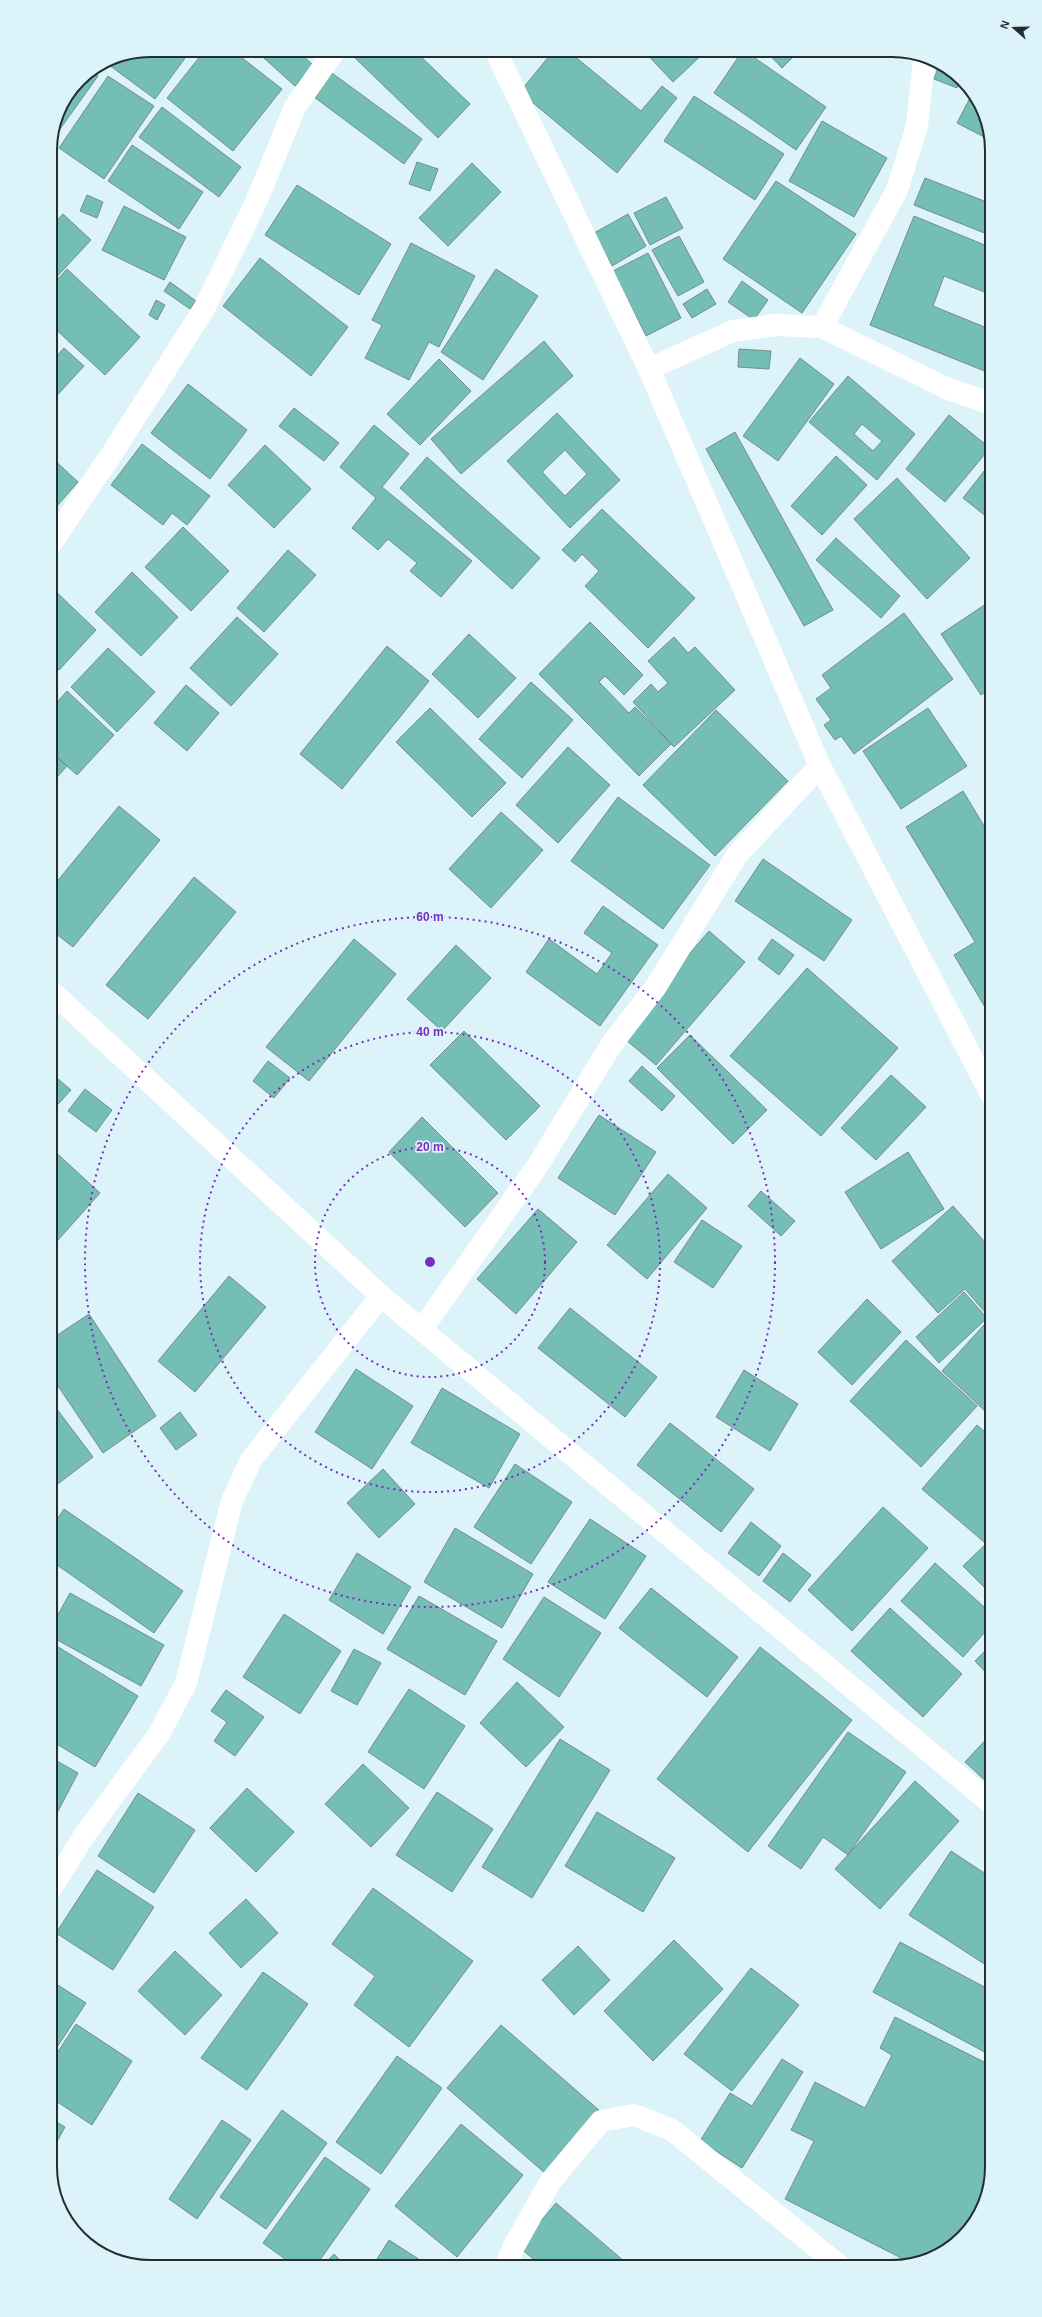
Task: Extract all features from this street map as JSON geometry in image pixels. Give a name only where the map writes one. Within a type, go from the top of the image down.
[{"type":"street","points":[[57,535],[113,452],[204,309],[256,202],[295,107],[330,57]]},
{"type":"street","points":[[498,57],[649,369],[820,766],[985,1083]]},
{"type":"street","points":[[822,327],[897,190],[917,126],[924,63]]},
{"type":"street","points":[[649,369],[732,331],[775,325],[822,327],[946,388],[985,402]]},
{"type":"street","points":[[422,1329],[538,1165],[611,1045],[655,988],[737,855],[820,766]]},
{"type":"street","points":[[57,996],[381,1296],[985,1798]]},
{"type":"street","points":[[57,1879],[86,1833],[159,1734],[186,1683],[232,1501],[251,1460],[381,1296]]},
{"type":"street","points":[[508,2260],[513,2248],[550,2182],[601,2121],[634,2115],[672,2130],[832,2260]]},
{"type":"building","points":[[186,57],[155,99],[110,66],[138,58]]},
{"type":"building","points":[[199,57],[241,57],[282,89],[233,151],[167,98]]},
{"type":"building","points":[[263,57],[304,57],[314,66],[295,86]]},
{"type":"building","points":[[421,57],[470,104],[438,138],[355,58]]},
{"type":"building","points":[[548,57],[575,57],[641,111],[662,86],[677,98],[617,173],[520,92]]},
{"type":"building","points":[[650,57],[700,57],[673,82]]},
{"type":"building","points":[[738,57],[753,57],[826,107],[796,150],[714,93]]},
{"type":"building","points":[[772,57],[793,57],[782,68]]},
{"type":"building","points":[[938,68],[949,76],[958,85],[957,88],[934,79]]},
{"type":"building","points":[[332,73],[422,139],[404,164],[314,97]]},
{"type":"building","points":[[96,74],[98,76],[59,130],[64,114],[76,93],[93,76]]},
{"type":"building","points":[[108,76],[154,106],[104,179],[59,148]]},
{"type":"building","points":[[694,96],[784,154],[755,200],[664,141]]},
{"type":"building","points":[[969,99],[980,120],[984,137],[957,123]]},
{"type":"building","points":[[162,107],[241,167],[219,197],[139,137]]},
{"type":"building","points":[[822,121],[887,158],[854,217],[789,181]]},
{"type":"building","points":[[132,145],[203,192],[179,229],[108,181]]},
{"type":"building","points":[[417,162],[438,169],[430,191],[409,184]]},
{"type":"building","points":[[472,163],[501,192],[448,246],[419,218]]},
{"type":"building","points":[[925,178],[985,201],[985,233],[914,205]]},
{"type":"building","points":[[776,181],[856,234],[802,313],[723,259]]},
{"type":"building","points":[[297,185],[391,244],[359,295],[265,235]]},
{"type":"building","points":[[87,195],[103,202],[97,218],[80,211]]},
{"type":"building","points":[[666,197],[683,228],[650,245],[634,213]]},
{"type":"building","points":[[124,206],[186,237],[164,280],[102,250]]},
{"type":"building","points":[[63,214],[91,240],[57,276],[57,220]]},
{"type":"building","points":[[628,214],[646,246],[612,266],[594,233]]},
{"type":"building","points":[[914,216],[985,245],[985,292],[944,276],[933,306],[985,327],[985,371],[870,325]]},
{"type":"building","points":[[679,236],[704,282],[678,296],[652,250]]},
{"type":"building","points":[[411,243],[475,276],[439,347],[429,342],[409,380],[365,358],[382,325],[372,320]]},
{"type":"building","points":[[648,253],[681,318],[646,336],[613,271]]},
{"type":"building","points":[[260,258],[348,327],[311,376],[223,306]]},
{"type":"building","points":[[67,269],[140,337],[105,375],[57,330],[57,280]]},
{"type":"building","points":[[496,269],[538,296],[483,380],[441,352]]},
{"type":"building","points":[[742,281],[768,300],[754,320],[728,302]]},
{"type":"building","points":[[170,282],[196,301],[190,309],[164,291]]},
{"type":"building","points":[[707,289],[716,304],[692,318],[683,304]]},
{"type":"building","points":[[156,300],[165,305],[157,320],[149,315]]},
{"type":"building","points":[[544,341],[573,376],[461,474],[431,439]]},
{"type":"building","points":[[64,348],[84,366],[57,395],[57,356]]},
{"type":"building","points":[[739,349],[771,351],[769,369],[738,367]]},
{"type":"building","points":[[800,358],[834,384],[778,461],[743,436]]},
{"type":"building","points":[[439,359],[471,391],[420,445],[387,414]]},
{"type":"building","points":[[848,376],[915,434],[877,480],[809,422]],"holes":[[[862,424],[882,441],[873,451],[854,434]]]},
{"type":"building","points":[[188,384],[247,430],[210,479],[151,433]]},
{"type":"building","points":[[294,408],[339,443],[324,461],[279,426]]},
{"type":"building","points":[[557,413],[620,480],[570,528],[507,461]],"holes":[[[565,450],[587,474],[565,496],[542,472]]]},
{"type":"building","points":[[949,415],[985,444],[985,454],[945,502],[906,469]]},
{"type":"building","points":[[374,425],[409,454],[382,487],[472,561],[441,597],[410,571],[417,563],[388,539],[378,550],[352,528],[376,498],[340,467]]},
{"type":"building","points":[[735,432],[833,610],[804,626],[706,449]]},
{"type":"building","points":[[142,444],[210,496],[187,525],[172,513],[163,525],[111,485]]},
{"type":"building","points":[[265,445],[311,489],[274,528],[228,485]]},
{"type":"building","points":[[836,456],[867,485],[822,535],[791,506]]},
{"type":"building","points":[[427,457],[540,558],[512,589],[400,488]]},
{"type":"building","points":[[57,462],[78,482],[57,506]]},
{"type":"building","points":[[985,470],[985,515],[963,498]]},
{"type":"building","points":[[897,478],[970,558],[927,599],[854,519]]},
{"type":"building","points":[[602,509],[695,598],[648,648],[585,586],[599,571],[582,554],[575,562],[562,550]]},
{"type":"building","points":[[183,527],[229,571],[191,611],[145,567]]},
{"type":"building","points":[[836,538],[900,596],[881,618],[816,560]]},
{"type":"building","points":[[288,550],[316,575],[264,632],[237,608]]},
{"type":"building","points":[[132,572],[178,617],[141,656],[95,612]]},
{"type":"building","points":[[57,593],[96,630],[59,670],[57,668]]},
{"type":"building","points":[[985,605],[985,692],[981,695],[941,634]]},
{"type":"building","points":[[904,613],[953,679],[854,754],[841,736],[835,740],[824,725],[831,720],[816,699],[831,688],[822,675]]},
{"type":"building","points":[[237,617],[278,654],[231,706],[190,668]]},
{"type":"building","points":[[590,622],[643,675],[624,695],[605,676],[599,682],[629,713],[635,707],[671,744],[639,776],[539,674]]},
{"type":"building","points":[[469,634],[516,678],[478,718],[432,674]]},
{"type":"building","points":[[674,637],[688,653],[695,647],[735,690],[674,747],[633,702],[651,684],[658,692],[668,683],[648,661]]},
{"type":"building","points":[[387,646],[429,681],[342,789],[300,754]]},
{"type":"building","points":[[108,648],[155,692],[117,732],[71,687]]},
{"type":"building","points":[[531,682],[573,720],[522,778],[479,739]]},
{"type":"building","points":[[186,685],[219,713],[187,751],[154,723]]},
{"type":"building","points":[[67,691],[114,735],[77,775],[57,757],[57,702]]},
{"type":"building","points":[[430,708],[506,783],[472,817],[396,742]]},
{"type":"building","points":[[928,708],[967,766],[901,809],[863,751]]},
{"type":"building","points":[[716,710],[788,781],[715,856],[643,785]]},
{"type":"building","points":[[568,747],[610,785],[558,843],[516,805]]},
{"type":"building","points":[[57,757],[67,766],[57,777]]},
{"type":"building","points":[[963,791],[985,827],[985,1007],[954,955],[975,942],[906,827]]},
{"type":"building","points":[[618,797],[710,865],[663,929],[571,861]]},
{"type":"building","points":[[119,806],[160,840],[73,947],[57,934],[57,881]]},
{"type":"building","points":[[501,812],[543,850],[491,908],[449,869]]},
{"type":"building","points":[[763,859],[852,920],[824,961],[735,901]]},
{"type":"building","points":[[194,877],[236,912],[148,1019],[106,985]]},
{"type":"building","points":[[603,906],[658,945],[600,1026],[526,972],[549,939],[597,974],[612,953],[584,933]]},
{"type":"building","points":[[709,931],[745,962],[656,1065],[620,1035]]},
{"type":"building","points":[[354,939],[396,974],[309,1081],[266,1047]]},
{"type":"building","points":[[772,939],[794,955],[779,975],[758,959]]},
{"type":"building","points":[[456,945],[491,978],[442,1031],[407,999]]},
{"type":"building","points":[[807,968],[898,1048],[821,1136],[730,1056]]},
{"type":"building","points":[[464,1031],[540,1106],[506,1140],[430,1065]]},
{"type":"building","points":[[690,1035],[767,1110],[733,1144],[657,1068]]},
{"type":"building","points":[[268,1061],[290,1078],[274,1098],[253,1081]]},
{"type":"building","points":[[642,1066],[675,1096],[662,1111],[629,1081]]},
{"type":"building","points":[[891,1075],[926,1107],[876,1160],[841,1128]]},
{"type":"building","points":[[57,1078],[71,1090],[57,1105]]},
{"type":"building","points":[[85,1089],[112,1110],[96,1132],[68,1111]]},
{"type":"building","points":[[599,1115],[656,1152],[615,1215],[558,1178]]},
{"type":"building","points":[[422,1117],[498,1193],[465,1227],[389,1152]]},
{"type":"building","points":[[908,1152],[944,1209],[881,1249],[845,1192]]},
{"type":"building","points":[[57,1153],[100,1193],[57,1241]]},
{"type":"building","points":[[668,1174],[707,1208],[647,1279],[607,1245]]},
{"type":"building","points":[[761,1191],[795,1221],[781,1236],[748,1206]]},
{"type":"building","points":[[953,1206],[985,1242],[985,1312],[965,1289],[938,1313],[892,1261]]},
{"type":"building","points":[[538,1209],[577,1242],[516,1314],[477,1279]]},
{"type":"building","points":[[702,1220],[742,1246],[713,1288],[674,1262]]},
{"type":"building","points":[[229,1276],[266,1307],[195,1392],[158,1361]]},
{"type":"building","points":[[964,1292],[985,1316],[985,1320],[939,1363],[916,1337]]},
{"type":"building","points":[[867,1299],[901,1332],[852,1385],[818,1352]]},
{"type":"building","points":[[570,1308],[657,1377],[625,1417],[538,1348]]},
{"type":"building","points":[[89,1314],[156,1416],[103,1453],[57,1384],[57,1335]]},
{"type":"building","points":[[984,1325],[985,1326],[985,1411],[942,1371]]},
{"type":"building","points":[[906,1340],[977,1406],[921,1467],[850,1401]]},
{"type":"building","points":[[356,1369],[413,1406],[372,1469],[315,1432]]},
{"type":"building","points":[[744,1370],[798,1404],[770,1451],[716,1417]]},
{"type":"building","points":[[442,1388],[520,1434],[489,1488],[411,1443]]},
{"type":"building","points":[[57,1409],[93,1457],[57,1485]]},
{"type":"building","points":[[180,1412],[197,1435],[176,1450],[160,1428]]},
{"type":"building","points":[[670,1423],[754,1489],[721,1532],[637,1465]]},
{"type":"building","points":[[977,1425],[985,1432],[984,1542],[922,1489]]},
{"type":"building","points":[[515,1464],[572,1502],[531,1564],[474,1527]]},
{"type":"building","points":[[383,1469],[415,1504],[379,1538],[347,1503]]},
{"type":"building","points":[[883,1507],[928,1548],[852,1631],[808,1590]]},
{"type":"building","points":[[64,1509],[183,1591],[154,1633],[57,1565],[57,1520]]},
{"type":"building","points":[[590,1519],[646,1556],[605,1619],[548,1582]]},
{"type":"building","points":[[751,1522],[781,1546],[759,1576],[728,1553]]},
{"type":"building","points":[[455,1528],[533,1574],[502,1628],[424,1582]]},
{"type":"building","points":[[985,1545],[985,1588],[963,1566]]},
{"type":"building","points":[[357,1553],[411,1587],[383,1634],[329,1600]]},
{"type":"building","points":[[783,1553],[811,1575],[790,1602],[763,1581]]},
{"type":"building","points":[[935,1563],[985,1608],[985,1632],[963,1657],[901,1601]]},
{"type":"building","points":[[651,1588],[738,1657],[707,1697],[619,1628]]},
{"type":"building","points":[[70,1593],[164,1645],[141,1686],[57,1640],[57,1616]]},
{"type":"building","points":[[419,1596],[497,1641],[465,1695],[387,1649]]},
{"type":"building","points":[[544,1597],[601,1633],[559,1697],[503,1659]]},
{"type":"building","points":[[890,1608],[962,1674],[923,1717],[851,1651]]},
{"type":"building","points":[[284,1614],[341,1651],[300,1714],[243,1677]]},
{"type":"building","points":[[57,1646],[138,1696],[95,1767],[57,1744]]},
{"type":"building","points":[[760,1647],[852,1720],[748,1852],[657,1779]]},
{"type":"building","points":[[354,1649],[381,1663],[357,1705],[331,1691]]},
{"type":"building","points":[[985,1651],[985,1672],[975,1661]]},
{"type":"building","points":[[517,1682],[564,1727],[526,1767],[480,1723]]},
{"type":"building","points":[[409,1689],[465,1726],[424,1789],[368,1752]]},
{"type":"building","points":[[226,1690],[264,1717],[235,1756],[214,1741],[227,1722],[211,1711]]},
{"type":"building","points":[[848,1732],[906,1772],[848,1855],[823,1837],[801,1869],[768,1846]]},
{"type":"building","points":[[560,1739],[610,1770],[532,1898],[482,1867]]},
{"type":"building","points":[[985,1741],[985,1780],[965,1762]]},
{"type":"building","points":[[57,1761],[78,1773],[57,1813]]},
{"type":"building","points":[[363,1764],[409,1808],[371,1847],[325,1804]]},
{"type":"building","points":[[915,1781],[959,1821],[880,1909],[835,1869]]},
{"type":"building","points":[[247,1788],[294,1832],[256,1872],[210,1828]]},
{"type":"building","points":[[437,1792],[493,1829],[452,1892],[396,1855]]},
{"type":"building","points":[[138,1793],[195,1830],[154,1893],[98,1856]]},
{"type":"building","points":[[597,1812],[675,1858],[643,1912],[565,1866]]},
{"type":"building","points":[[951,1851],[985,1873],[985,1964],[909,1915]]},
{"type":"building","points":[[97,1870],[154,1907],[113,1970],[57,1934]]},
{"type":"building","points":[[373,1888],[473,1961],[409,2047],[354,2005],[375,1976],[332,1944]]},
{"type":"building","points":[[246,1899],[278,1933],[241,1968],[209,1933]]},
{"type":"building","points":[[674,1940],[723,1989],[653,2061],[604,2011]]},
{"type":"building","points":[[900,1942],[985,1987],[985,2052],[873,1992]]},
{"type":"building","points":[[578,1946],[610,1980],[574,2015],[542,1980]]},
{"type":"building","points":[[175,1951],[222,1995],[185,2035],[138,1991]]},
{"type":"building","points":[[751,1968],[799,2005],[732,2091],[684,2054]]},
{"type":"building","points":[[263,1972],[308,2004],[247,2090],[201,2058]]},
{"type":"building","points":[[57,1984],[86,2003],[57,2047]]},
{"type":"building","points":[[895,2017],[985,2062],[985,2173],[980,2197],[969,2219],[958,2233],[949,2241],[928,2253],[903,2259],[785,2199],[814,2141],[791,2130],[815,2082],[865,2108],[892,2055],[880,2048]]},
{"type":"building","points":[[76,2024],[132,2061],[92,2125],[57,2102],[57,2053]]},
{"type":"building","points":[[501,2025],[600,2111],[546,2174],[447,2088]]},
{"type":"building","points":[[397,2056],[442,2088],[381,2174],[336,2142]]},
{"type":"building","points":[[782,2059],[803,2072],[742,2168],[700,2141],[730,2093],[752,2106]]},
{"type":"building","points":[[282,2110],[327,2143],[266,2229],[220,2197]]},
{"type":"building","points":[[222,2120],[251,2140],[197,2219],[169,2199]]},
{"type":"building","points":[[57,2122],[65,2127],[57,2141]]},
{"type":"building","points":[[461,2124],[523,2175],[457,2257],[395,2206]]},
{"type":"building","points":[[325,2157],[370,2189],[320,2260],[286,2260],[263,2243]]},
{"type":"building","points":[[556,2203],[623,2260],[535,2260],[519,2247]]},
{"type":"building","points":[[389,2240],[420,2260],[376,2260]]},
{"type":"building","points":[[334,2254],[340,2260],[328,2260]]}]
